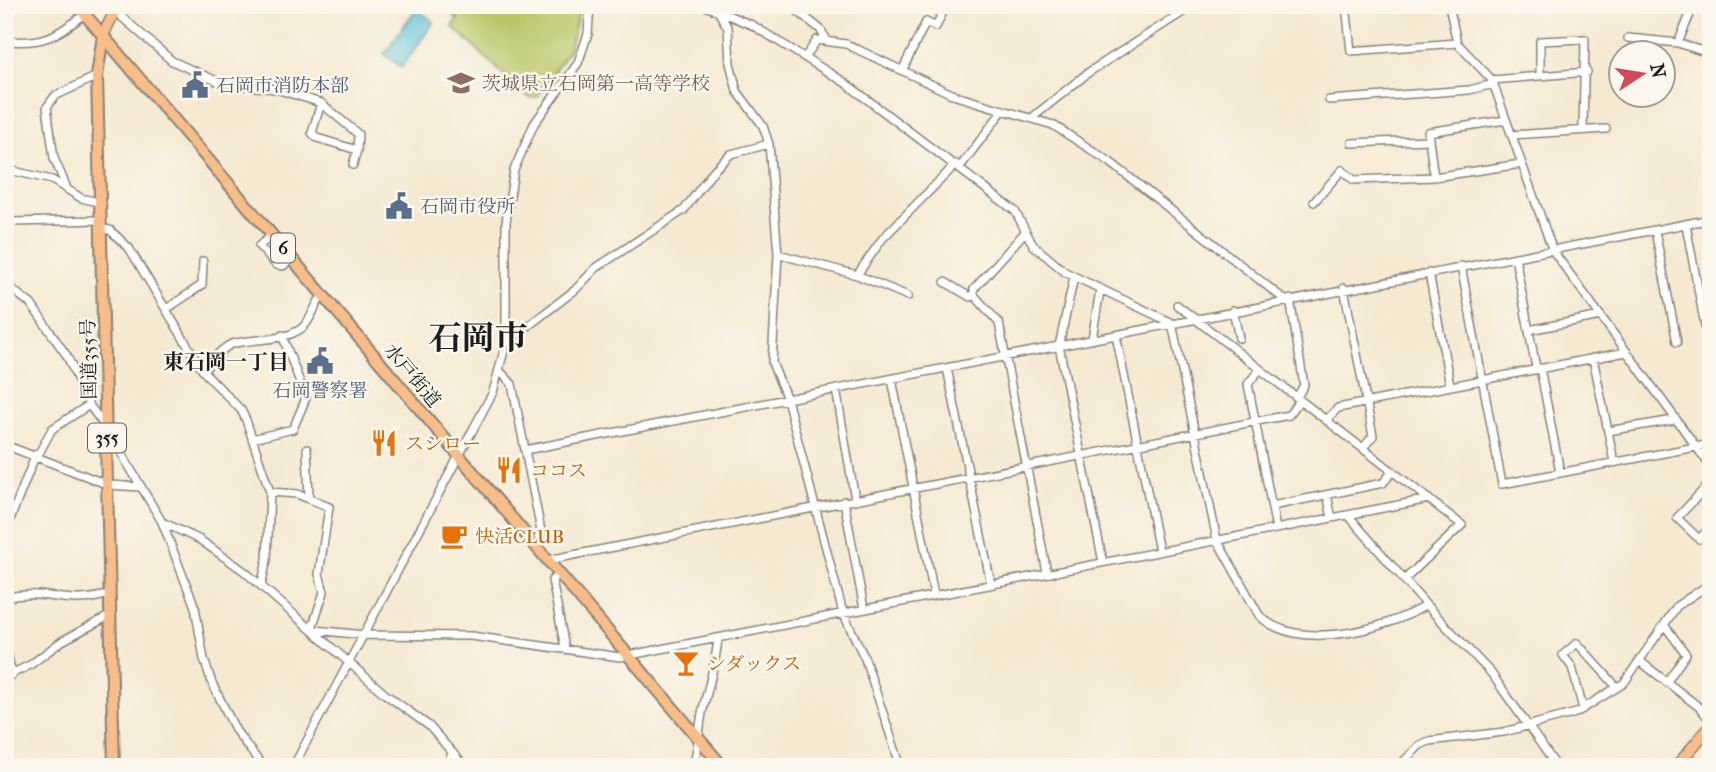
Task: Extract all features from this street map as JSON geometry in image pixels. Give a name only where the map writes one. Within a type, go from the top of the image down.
[{"type":"highway","name":"水戸街道","points":[[81,10],[723,767]]},
{"type":"highway","name":"国道355号","points":[[103,36],[97,76],[103,224],[114,767]]},
{"type":"main road","points":[[103,36],[116,8]]},
{"type":"main road","points":[[1676,767],[1711,723]]},
{"type":"street","points":[[293,767],[457,455],[489,401],[506,344],[506,222],[514,170],[534,124],[578,63],[588,34],[590,5]]},
{"type":"street","points":[[703,5],[723,10],[806,56],[958,166],[1015,211],[1034,245],[1074,277],[1172,323]]},
{"type":"street","points":[[790,5],[820,29],[827,40]]},
{"type":"street","points":[[902,71],[926,22],[936,27],[947,5]]},
{"type":"street","points":[[1033,117],[1089,72],[1195,5]]},
{"type":"street","points":[[1346,5],[1351,51],[1457,43]]},
{"type":"street","points":[[1449,5],[1457,43],[1493,82],[1553,251],[1674,420],[1711,467]]},
{"type":"street","points":[[1694,5],[1678,43],[1711,54]]},
{"type":"street","points":[[116,8],[173,61],[221,83],[276,89],[321,103],[358,134],[353,165]]},
{"type":"street","points":[[6,41],[28,43],[47,39],[81,10]]},
{"type":"street","points":[[723,10],[730,37],[733,80],[743,101],[767,133],[769,144],[778,254],[772,363],[787,399],[843,613],[865,659],[901,767]]},
{"type":"street","points":[[1540,74],[1540,41],[1585,38],[1587,72],[1583,130]]},
{"type":"street","points":[[548,560],[1289,415],[1298,398],[1304,385],[1287,300],[1110,162],[1053,125],[956,96],[871,54],[827,40],[817,40],[806,56]]},
{"type":"street","points":[[1329,100],[1469,90],[1493,82],[1540,74],[1587,72]]},
{"type":"street","points":[[65,186],[54,158],[47,107],[55,96],[97,76]]},
{"type":"street","points":[[321,103],[312,133],[317,138],[357,150]]},
{"type":"street","points":[[857,275],[883,239],[958,166],[1003,110]]},
{"type":"street","points":[[1434,177],[1428,132],[1506,120]]},
{"type":"street","points":[[1512,135],[1606,130]]},
{"type":"street","points":[[1352,142],[1429,140]]},
{"type":"street","points":[[506,344],[575,290],[596,268],[684,210],[714,170],[731,154],[769,144]]},
{"type":"street","points":[[1314,202],[1342,170],[1354,180],[1434,177],[1521,164]]},
{"type":"street","points":[[5,169],[65,186],[81,198],[102,203]]},
{"type":"street","points":[[525,450],[1006,357],[1344,288],[1553,251],[1711,219]]},
{"type":"street","points":[[12,222],[103,224],[130,248],[203,371],[240,410],[252,439],[270,492],[267,560],[261,586]]},
{"type":"street","points":[[1686,225],[1707,336]]},
{"type":"street","points":[[1655,231],[1677,342]]},
{"type":"street","points":[[1025,232],[974,289],[974,295],[999,323],[1024,467],[1047,573]]},
{"type":"street","points":[[272,235],[259,246],[276,265],[283,266],[292,259]]},
{"type":"street","points":[[778,254],[857,275],[908,296]]},
{"type":"street","points":[[1515,257],[1560,472]]},
{"type":"street","points":[[168,308],[202,285],[203,261]]},
{"type":"street","points":[[1461,266],[1502,484],[1711,444]]},
{"type":"street","points":[[1429,273],[1450,385]]},
{"type":"street","points":[[1074,277],[1059,346],[1103,562]]},
{"type":"street","points":[[945,282],[970,297],[974,295]]},
{"type":"street","points":[[5,284],[31,303],[60,346],[80,379],[89,405],[107,429],[162,522],[195,607],[204,659],[216,692],[236,731],[263,767]]},
{"type":"street","points":[[1344,288],[1373,436],[1363,449]]},
{"type":"street","points":[[1092,339],[1100,290]]},
{"type":"street","points":[[203,371],[231,344],[282,335],[305,326],[316,302],[323,295]]},
{"type":"street","points":[[1177,305],[1462,525],[1404,580]]},
{"type":"street","points":[[1233,310],[1239,338]]},
{"type":"street","points":[[1529,330],[1601,316]]},
{"type":"street","points":[[1172,323],[1197,433],[1217,540],[1259,615],[1278,628],[1322,636],[1396,622],[1426,606]]},
{"type":"street","points":[[1116,334],[1159,551]]},
{"type":"street","points":[[252,439],[293,429],[306,398],[282,335]]},
{"type":"street","points":[[1326,420],[1338,408],[1626,352]]},
{"type":"street","points":[[1593,358],[1614,462]]},
{"type":"street","points":[[947,368],[991,584]]},
{"type":"street","points":[[1260,369],[1248,384],[1276,528]]},
{"type":"street","points":[[500,371],[512,384],[541,531],[535,545]]},
{"type":"street","points":[[892,379],[934,595]]},
{"type":"street","points":[[836,389],[855,499]]},
{"type":"street","points":[[5,532],[37,455],[52,429],[89,405]]},
{"type":"street","points":[[1608,431],[1674,420]]},
{"type":"street","points":[[5,445],[37,455],[109,485],[141,488]]},
{"type":"street","points":[[307,449],[309,498]]},
{"type":"street","points":[[1272,506],[1383,483],[1393,471]]},
{"type":"street","points":[[1711,482],[1677,518],[1699,539],[1711,527]]},
{"type":"street","points":[[270,492],[309,498],[329,507],[319,574],[324,592],[314,629]]},
{"type":"street","points":[[1327,495],[1332,518]]},
{"type":"street","points":[[314,629],[364,635],[471,636],[518,645],[565,648],[608,657],[628,655],[1429,499]]},
{"type":"street","points":[[844,501],[864,609]]},
{"type":"street","points":[[1348,515],[1426,606],[1491,673],[1557,767]]},
{"type":"street","points":[[162,522],[200,540],[261,586],[314,629],[385,694],[429,726],[465,767]]},
{"type":"street","points":[[560,574],[552,580],[565,648]]},
{"type":"street","points":[[1398,767],[1429,741],[1504,732],[1583,709],[1617,687],[1641,662],[1677,607],[1711,583]]},
{"type":"street","points":[[5,598],[35,593],[91,601],[111,593]]},
{"type":"street","points":[[5,643],[9,676],[62,641],[111,615]]},
{"type":"street","points":[[1665,626],[1686,654],[1668,680]]},
{"type":"street","points":[[693,767],[700,741],[702,714],[715,668],[718,638]]},
{"type":"street","points":[[1583,709],[1572,667],[1563,655],[1577,643],[1617,687]]},
{"type":"street","points":[[1641,662],[1699,707],[1711,723]]},
{"type":"street","points":[[444,767],[453,752]]},
{"type":"green space","points":[[449,5],[581,5],[569,49],[537,97],[529,98],[452,26],[458,19],[446,9]]},
{"type":"water","points":[[416,9],[434,22],[402,67],[384,54]]},
{"type":"place","name":"茨城県立石岡第一高等学校","points":[[461,83]]},
{"type":"place","name":"石岡市消防本部","points":[[195,85]]},
{"type":"place","name":"石岡市役所","points":[[399,206]]},
{"type":"place","name":"石岡警察署","points":[[320,361]]},
{"type":"place","name":"スシロー","points":[[384,443]]},
{"type":"place","name":"ココス","points":[[509,470]]},
{"type":"place","name":"快活CLUB","points":[[454,536]]},
{"type":"place","name":"シダックス","points":[[686,663]]},
{"type":"district","name":"石岡市","points":[[478,337]]},
{"type":"district","name":"東石岡一丁目","points":[[226,362]]}]
